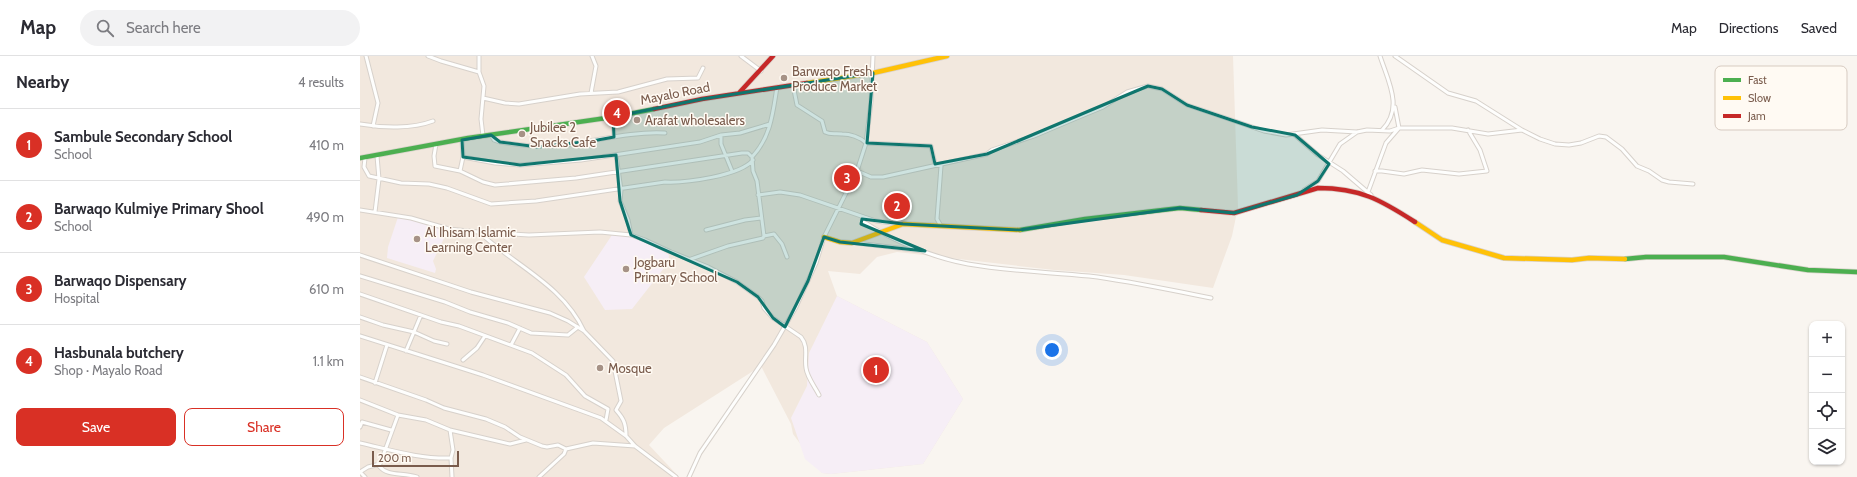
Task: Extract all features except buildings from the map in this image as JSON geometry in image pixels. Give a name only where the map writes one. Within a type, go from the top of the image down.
[{"type":"street","points":[[366,56],[378,103],[374,126]]},
{"type":"street","points":[[428,56],[441,62],[479,72]]},
{"type":"street","points":[[479,56],[479,72],[484,86],[481,119],[483,136]]},
{"type":"street","points":[[591,93],[596,66],[592,56]]},
{"type":"street","points":[[741,56],[761,71]]},
{"type":"street","points":[[739,93],[739,91],[761,71],[773,56]]},
{"type":"street","points":[[689,477],[700,453],[785,327],[808,281],[824,237],[857,171],[866,143],[873,73],[873,56]]},
{"type":"street","name":"Mayalo Road","points":[[362,158],[483,136],[613,117],[702,99],[873,73],[947,56]]},
{"type":"street","points":[[1380,56],[1394,96],[1399,128]]},
{"type":"street","points":[[1395,56],[1448,93],[1476,101],[1522,130],[1540,139],[1562,144],[1581,143],[1599,136],[1606,136],[1622,149],[1637,166],[1649,171],[1662,180],[1693,184]]},
{"type":"street","points":[[482,98],[505,103],[519,104],[591,93],[618,92],[667,79],[698,78],[703,68]]},
{"type":"street","points":[[793,84],[796,105],[822,121],[826,132],[832,134],[849,135],[862,139],[866,143],[931,146],[935,164]]},
{"type":"street","points":[[857,171],[877,178],[935,164],[987,154],[992,150],[1034,136],[1103,107],[1128,92],[1148,86],[1156,86],[1187,104],[1272,133],[1295,134],[1322,130],[1357,132],[1399,128],[1452,128],[1488,134],[1522,130]]},
{"type":"street","points":[[362,158],[367,174],[379,179],[401,183],[429,184],[447,188],[491,204],[536,201],[621,190],[659,183],[715,177],[748,164],[760,149],[765,140],[774,112],[777,87]]},
{"type":"street","points":[[1382,130],[1387,126],[1395,107]]},
{"type":"street","points":[[613,117],[614,137]]},
{"type":"street","points":[[360,124],[374,126],[422,124],[433,120]]},
{"type":"street","points":[[463,158],[520,165],[581,160],[700,142],[721,135],[740,133],[770,124]]},
{"type":"street","points":[[1368,192],[1386,143],[1399,128]]},
{"type":"street","points":[[1375,172],[1382,170],[1404,174],[1422,170],[1459,174],[1486,171],[1480,150],[1468,130]]},
{"type":"street","points":[[491,136],[494,140],[500,142],[538,147],[648,132],[664,133]]},
{"type":"street","points":[[1297,195],[1318,181],[1340,144],[1357,132]]},
{"type":"street","points":[[1295,134],[1329,164],[1343,171],[1373,196]]},
{"type":"street","points":[[721,135],[724,155],[732,171]]},
{"type":"street","points":[[460,171],[463,158],[462,140]]},
{"type":"street","points":[[436,144],[434,156],[435,166],[460,171],[483,182],[495,185],[547,182],[742,152],[748,153],[752,158],[753,172],[757,181],[764,236]]},
{"type":"street","points":[[616,155],[621,190],[620,201],[628,220],[631,236]]},
{"type":"street","points":[[375,212],[379,179],[377,156]]},
{"type":"street","points":[[935,164],[941,166],[937,219],[940,226]]},
{"type":"street","points":[[758,195],[780,192],[800,195],[876,221],[903,224],[1019,230],[1085,219],[1180,208],[1234,213],[1318,188],[1329,188],[1354,190],[1373,196],[1389,204],[1442,240],[1504,258],[1572,260],[1589,258],[1625,259],[1646,257],[1724,257],[1808,270],[1857,272]]},
{"type":"street","points":[[360,210],[411,218],[449,229],[529,235],[600,232],[631,236],[645,240],[718,272],[746,288],[762,301],[764,308],[773,318],[801,337],[804,341],[806,346],[806,370],[819,394]]},
{"type":"street","points":[[864,216],[864,222],[880,232],[939,258],[967,264],[1122,281],[1211,298]]},
{"type":"street","points":[[706,230],[745,220],[761,218]]},
{"type":"street","points":[[856,243],[880,232],[903,224]]},
{"type":"street","points":[[478,232],[541,280],[566,303],[577,316],[584,331]]},
{"type":"street","points":[[690,259],[728,246],[774,234],[782,244],[787,256]]},
{"type":"street","points":[[824,237],[840,242],[925,251]]},
{"type":"street","points":[[360,255],[471,292],[550,313],[578,327],[584,331],[613,361],[621,401],[616,410]]},
{"type":"street","points":[[360,276],[445,302],[470,312],[508,322],[538,335],[565,336],[570,334],[578,327]]},
{"type":"street","points":[[360,294],[421,315],[459,326],[537,356],[553,365],[566,375],[585,396],[608,409],[616,410],[623,418],[626,426],[626,436]]},
{"type":"street","points":[[406,351],[421,315]]},
{"type":"street","points":[[360,317],[383,325],[414,332],[447,344]]},
{"type":"street","points":[[511,345],[520,328]]},
{"type":"street","points":[[360,336],[452,367],[483,375],[606,420],[626,436],[635,446],[676,477]]},
{"type":"street","points":[[463,360],[477,348],[485,336]]},
{"type":"street","points":[[375,383],[387,345]]},
{"type":"street","points":[[360,377],[426,400],[444,408],[486,419],[505,427],[526,440],[547,447],[558,445],[566,448],[594,442],[635,446]]},
{"type":"street","points":[[360,400],[398,414],[426,420],[450,430],[510,444],[526,440]]},
{"type":"street","points":[[606,420],[608,409]]},
{"type":"street","points":[[379,466],[398,414]]},
{"type":"street","points":[[360,427],[362,422],[391,430]]},
{"type":"street","points":[[450,430],[453,450],[451,458],[452,477]]},
{"type":"street","points":[[360,443],[431,458],[451,458]]},
{"type":"street","points":[[539,477],[564,454],[566,448]]},
{"type":"street","points":[[365,477],[360,472],[368,467],[379,466]]},
{"type":"street","points":[[379,466],[387,475],[417,477]]},
{"type":"highlighted area","points":[[873,73],[867,143],[931,146],[935,164],[987,154],[1148,86],[1162,89],[1187,105],[1252,127],[1295,135],[1329,164],[1318,181],[1297,195],[1234,213],[1180,208],[1019,230],[903,224],[862,219],[861,224],[925,251],[840,242],[824,237],[808,281],[785,327],[773,318],[758,297],[737,282],[631,235],[620,201],[616,155],[520,165],[463,157],[462,140],[491,135],[500,142],[538,147],[592,141],[614,137],[613,117],[702,99]]},
{"type":"shaded area","points":[[360,56],[1233,56],[1238,207],[1232,236],[1213,288],[1124,275],[1054,270],[897,252],[877,257],[860,274],[828,271],[837,296],[927,342],[963,399],[923,464],[831,474],[822,473],[793,434],[791,424],[761,366],[664,428],[649,445],[679,477],[360,477]]},
{"type":"shaded area","name":"Al Ihisam Islamic Learning Center","points":[[398,217],[448,230],[433,261],[436,269],[435,273],[387,258],[388,247]]},
{"type":"shaded area","name":"Jogbaru Primary School","points":[[612,235],[640,238],[669,255],[668,263],[632,309],[605,310],[584,277]]},
{"type":"shaded area","points":[[837,296],[927,342],[963,399],[923,464],[831,474],[822,473],[805,459],[791,418],[807,386],[809,353]]},
{"type":"traffic: fast","points":[[360,158],[468,138],[613,117],[654,109]]},
{"type":"traffic: fast","points":[[1020,230],[1085,219],[1180,208],[1201,210]]},
{"type":"traffic: fast","points":[[1625,259],[1646,257],[1724,257],[1808,270],[1857,272]]},
{"type":"traffic: slow","points":[[807,83],[873,73],[947,56]]},
{"type":"traffic: slow","points":[[1415,222],[1442,240],[1504,258],[1572,260],[1589,258],[1625,259]]},
{"type":"traffic: slow","points":[[824,237],[840,242],[852,243],[903,224],[1020,230]]},
{"type":"traffic: jam","points":[[739,93],[773,56]]},
{"type":"traffic: jam","points":[[654,109],[702,99],[807,83]]},
{"type":"traffic: jam","points":[[1201,210],[1234,213],[1318,188],[1346,190],[1370,197],[1391,207],[1415,222]]},
{"type":"place","name":"Barwaqo Fresh Produce Market","points":[[784,78]]},
{"type":"place","name":"Hasbunala butchery","points":[[617,113]]},
{"type":"place","name":"Arafat wholesalers","points":[[637,120]]},
{"type":"place","name":"Jubilee 2 Snacks Cafe","points":[[522,134]]},
{"type":"place","name":"Barwaqo Dispensary","points":[[847,178]]},
{"type":"place","name":"Barwaqo Kulmiye Primary Shool","points":[[897,206]]},
{"type":"place","name":"Al Ihisam Islamic Learning Center","points":[[417,239]]},
{"type":"place","name":"Jogbaru Primary School","points":[[626,269]]},
{"type":"place","name":"Mosque","points":[[600,368]]},
{"type":"place","name":"Sambule Secondary School","points":[[876,370]]}]
